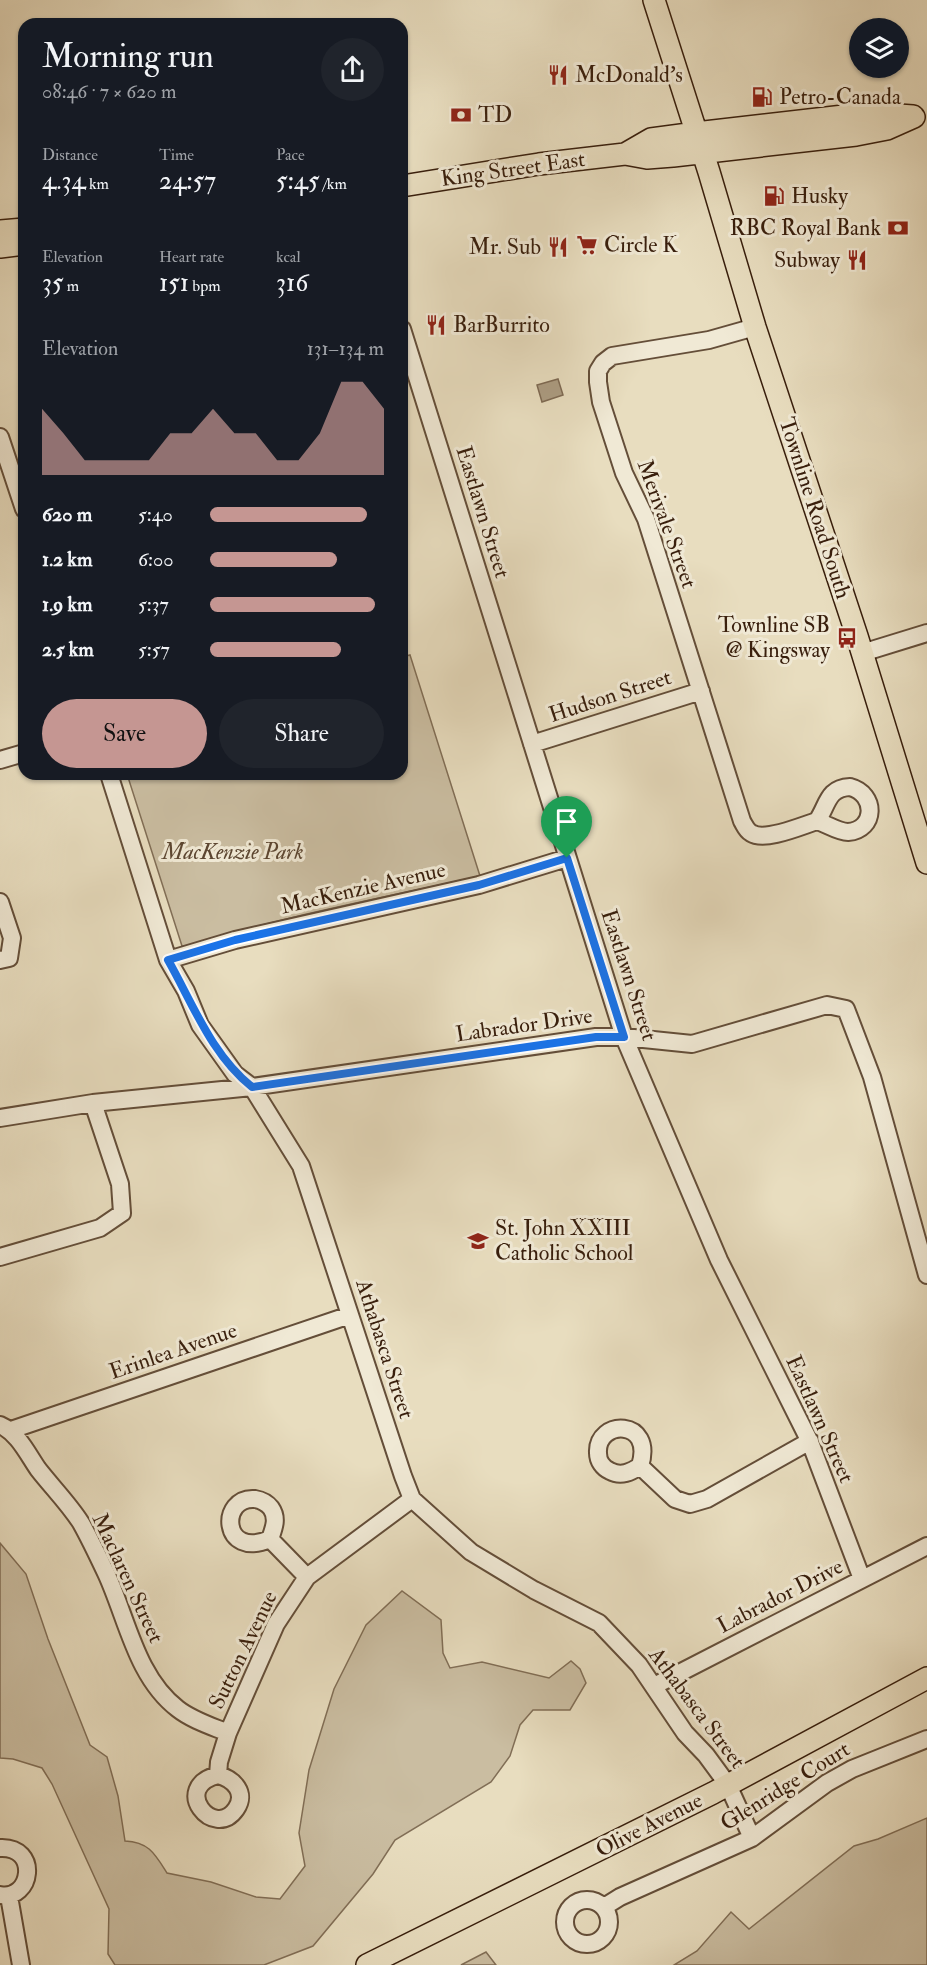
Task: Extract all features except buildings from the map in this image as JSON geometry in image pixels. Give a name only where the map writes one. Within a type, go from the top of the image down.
[{"type":"main road","name":"Townline Road South","points":[[654,0],[755,327],[862,653],[927,863]]},
{"type":"main road","name":"King Street East","points":[[625,154],[651,139],[696,133],[870,113],[921,116]]},
{"type":"main road","name":"King Street East","points":[[408,185],[539,164],[625,154],[647,158],[856,135],[887,129],[921,116]]},
{"type":"main road","points":[[0,231],[18,230]]},
{"type":"main road","points":[[0,247],[18,245]]},
{"type":"main road","name":"Olive Avenue","points":[[367,1965],[728,1785],[927,1678]]},
{"type":"street","name":"Merivale Street","points":[[755,327],[709,340],[612,356],[603,363],[598,371],[598,382],[601,402],[624,473],[646,519],[742,821],[748,832],[757,836],[771,836],[817,821]]},
{"type":"street","name":"Eastlawn Street","points":[[408,367],[532,744],[624,1037],[719,1260],[810,1441],[862,1579]]},
{"type":"street","points":[[0,437],[18,487]]},
{"type":"street","points":[[862,653],[927,633]]},
{"type":"street","name":"Hudson Street","points":[[532,744],[701,691]]},
{"type":"street","points":[[0,760],[18,755]]},
{"type":"street","name":"Athabasca Street","points":[[111,780],[168,960],[186,991],[201,1025],[235,1074],[252,1087],[301,1166],[412,1499],[471,1551],[534,1590],[599,1623],[639,1665],[686,1733],[728,1785],[752,1838]]},
{"type":"street","name":"MacKenzie Avenue","points":[[168,960],[235,940],[479,885],[567,858]]},
{"type":"street","points":[[0,902],[12,938],[5,959]]},
{"type":"street","name":"Labrador Drive","points":[[0,1118],[93,1103],[252,1087],[596,1037],[624,1037],[692,1044],[827,1005],[846,1009],[872,1077],[927,1275]]},
{"type":"street","points":[[0,1257],[100,1228],[122,1213],[120,1184],[93,1103]]},
{"type":"street","name":"Erinlea Avenue","points":[[5,1427],[350,1315]]},
{"type":"street","name":"Maclaren Street","points":[[5,1427],[80,1522],[106,1574],[146,1670],[163,1696],[178,1710],[193,1719],[228,1733]]},
{"type":"street","points":[[640,1466],[675,1499],[690,1504],[707,1499],[810,1441]]},
{"type":"street","name":"Sutton Avenue","points":[[219,1775],[219,1762],[228,1733],[276,1623],[307,1577],[412,1499]]},
{"type":"street","points":[[270,1539],[307,1577]]},
{"type":"street","name":"Labrador Drive","points":[[654,1686],[927,1546]]},
{"type":"street","name":"Glenridge Court","points":[[604,1907],[620,1897],[752,1838],[827,1782],[852,1768],[927,1738]]},
{"type":"street","points":[[0,1848],[16,1851],[22,1856],[27,1866],[27,1877],[24,1884],[19,1890],[4,1895],[21,1965]]},
{"type":"green space","name":"MacKenzie Park","points":[[410,655],[480,876],[297,916],[182,946],[129,780],[408,780],[408,656]]},
{"type":"green space","points":[[0,1543],[26,1574],[48,1639],[90,1745],[107,1757],[118,1796],[125,1841],[140,1844],[150,1850],[167,1873],[211,1882],[256,1897],[280,1899],[305,1866],[299,1833],[309,1770],[334,1689],[366,1625],[402,1591],[441,1620],[443,1653],[450,1668],[482,1662],[549,1678],[571,1661],[580,1669],[586,1683],[570,1710],[533,1710],[520,1725],[510,1756],[491,1782],[395,1840],[373,1874],[313,1946],[264,1965],[115,1965],[108,1954],[109,1909],[52,1784],[42,1768],[13,1759],[0,1758]]},
{"type":"green space","points":[[927,1818],[927,1965],[674,1965],[697,1951],[731,1912],[749,1929],[854,1846],[878,1839]]},
{"type":"green space","points":[[486,1952],[496,1965],[461,1965]]},
{"type":"shaded area","points":[[558,379],[563,395],[542,402],[537,385]]},
{"type":"place","name":"McDonald's","points":[[558,75]]},
{"type":"place","name":"Petro-Canada","points":[[762,97]]},
{"type":"place","name":"TD","points":[[461,115]]},
{"type":"place","name":"Husky","points":[[774,196]]},
{"type":"place","name":"RBC Royal Bank","points":[[898,228]]},
{"type":"place","name":"Circle K","points":[[587,245]]},
{"type":"place","name":"Mr. Sub","points":[[558,247]]},
{"type":"place","name":"Subway","points":[[857,260]]},
{"type":"place","name":"BarBurrito","points":[[436,325]]},
{"type":"place","name":"Townline SB @ Kingsway","points":[[847,638]]},
{"type":"place","name":"St. John XXIII Catholic School","points":[[478,1241]]},
{"type":"route","points":[[567,858],[624,1037],[596,1037],[252,1087],[235,1074],[201,1025],[186,991],[168,960],[235,940],[479,885],[567,858]]}]
